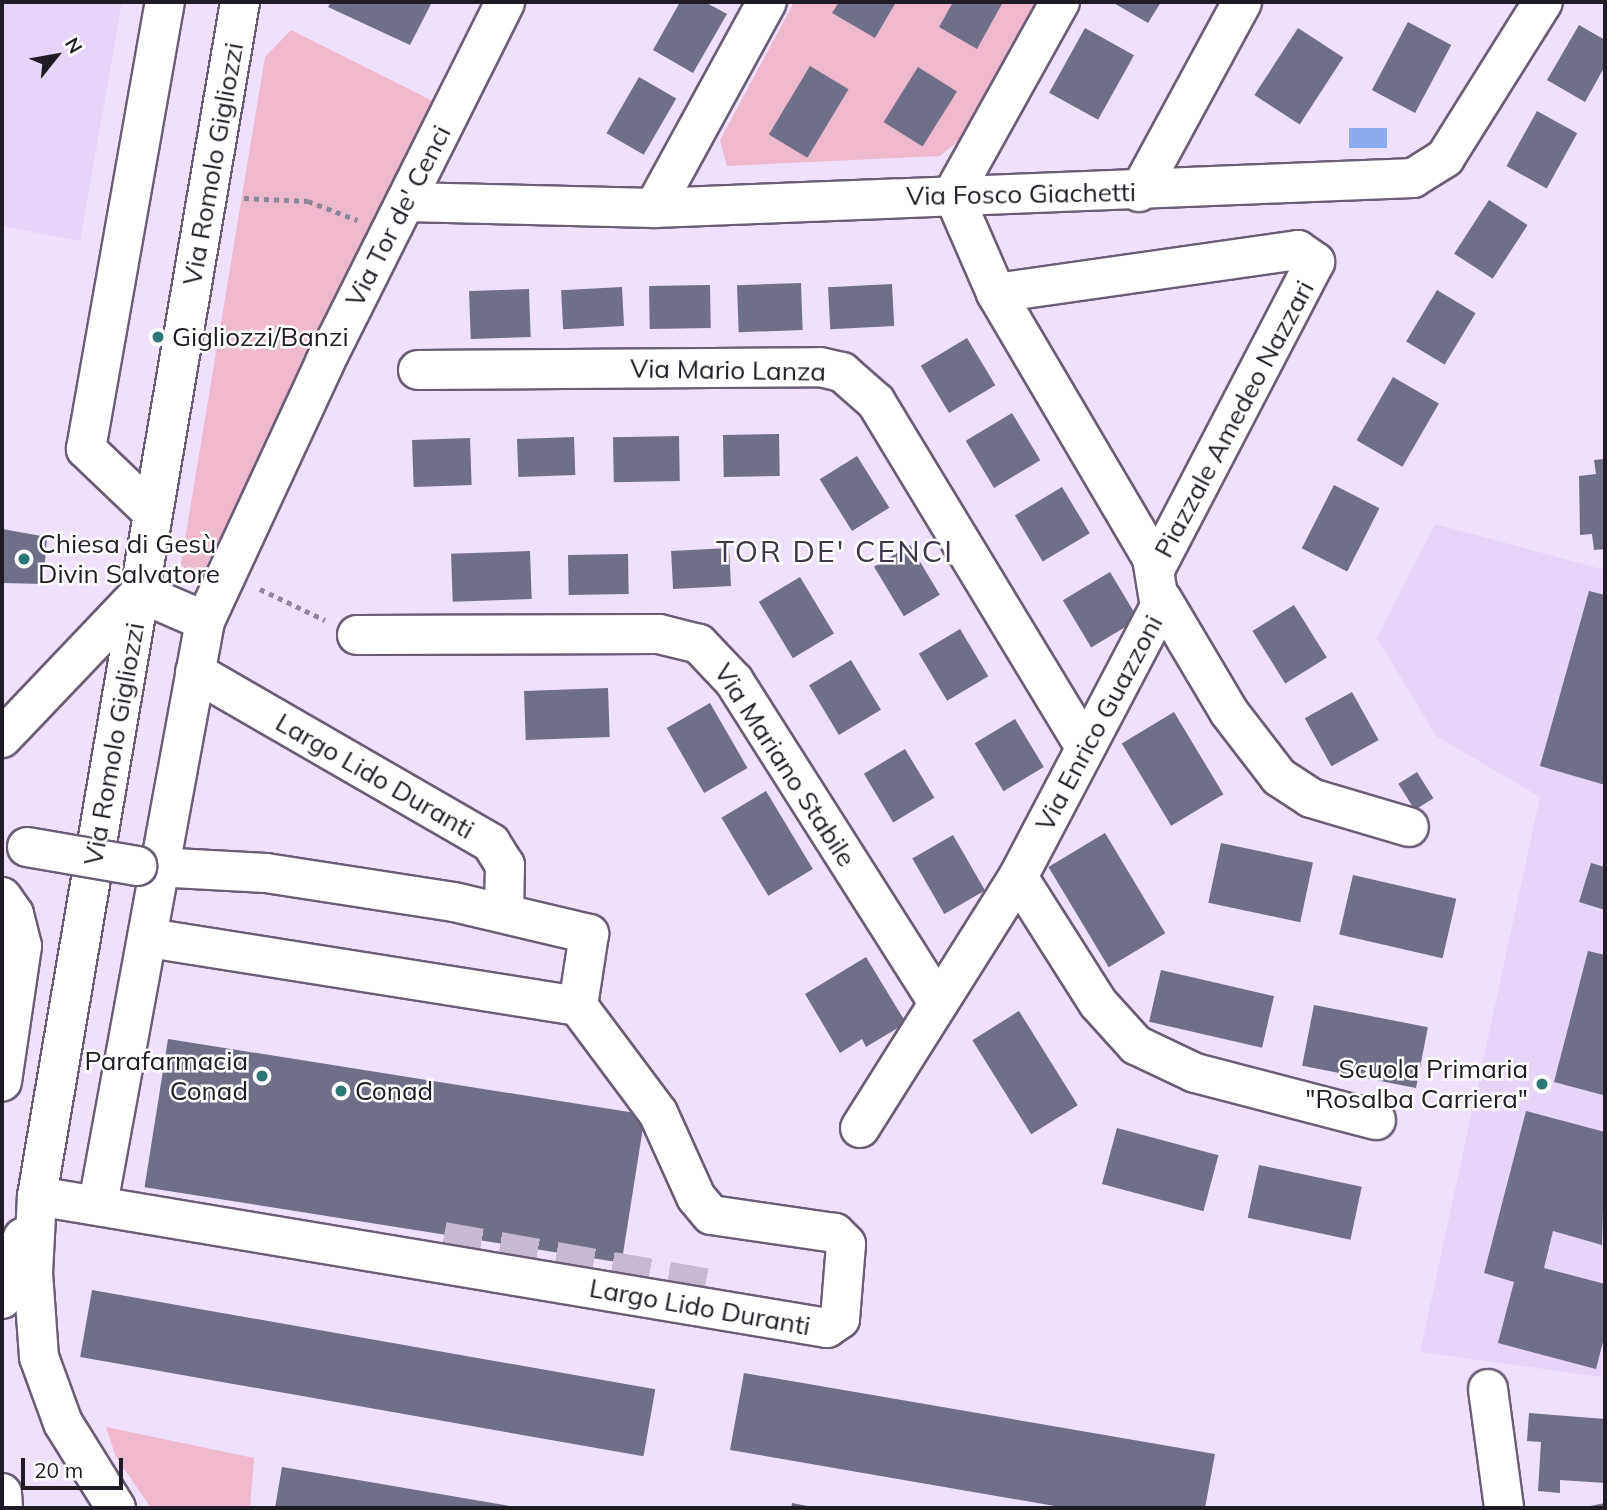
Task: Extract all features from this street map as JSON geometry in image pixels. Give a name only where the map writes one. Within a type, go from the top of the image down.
[{"type":"street","points":[[153,513],[86,449],[165,2]]},
{"type":"street","name":"Via Romolo Gigliozzi","points":[[116,1508],[63,1423],[39,1357],[33,1273],[37,1195],[240,2]]},
{"type":"street","name":"Via Tor de' Cenci","points":[[205,621],[387,235],[407,202],[505,2]]},
{"type":"street","points":[[654,208],[767,2]]},
{"type":"street","points":[[1060,2],[953,194],[996,293],[1229,712],[1279,777],[1311,798],[1409,827]]},
{"type":"street","points":[[1139,192],[1242,2]]},
{"type":"street","name":"Via Fosco Giachetti","points":[[407,202],[654,208],[953,194],[1139,192],[1423,175],[1448,154],[1544,2]]},
{"type":"street","name":"Piazzale Amedeo Nazzari","points":[[996,293],[1298,250],[1315,262],[1159,584]]},
{"type":"street","name":"Via Mario Lanza","points":[[418,370],[820,367],[842,373],[876,402],[1085,747]]},
{"type":"street","name":"Via Enrico Guazzoni","points":[[860,1128],[1018,877],[1085,747],[1159,584]]},
{"type":"street","points":[[2,738],[140,593],[205,621],[149,866],[148,939],[97,1204]]},
{"type":"street","name":"Via Mariano Stabile","points":[[357,635],[659,634],[698,644],[734,681],[938,1003]]},
{"type":"street","name":"Largo Lido Duranti","points":[[195,672],[491,843],[505,864],[504,912]]},
{"type":"street","points":[[14,844],[149,866],[266,873],[504,912],[589,934],[578,1006],[148,939]]},
{"type":"street","points":[[1018,877],[1098,1003],[1136,1045],[1195,1073],[1376,1120]]},
{"type":"street","points":[[2,897],[14,914],[22,946],[2,1082]]},
{"type":"street","name":"Largo Lido Duranti","points":[[37,1195],[826,1317],[846,1244],[835,1233],[711,1215],[696,1197],[658,1113],[578,1006]]},
{"type":"street","name":"Via Romolo Gigliozzi","points":[[2,1299],[37,1195]]},
{"type":"street","points":[[715,1289],[826,1317]]},
{"type":"street","points":[[1488,1389],[1504,1508]]},
{"type":"street","points":[[2,1493],[3,1508]]},
{"type":"path","points":[[208,197],[308,201],[387,235]]},
{"type":"path","points":[[228,573],[357,635]]},
{"type":"shaded area","points":[[2,2],[122,2],[80,241],[2,226]]},
{"type":"shaded area","points":[[794,2],[1048,2],[973,129],[940,156],[727,166],[720,140]]},
{"type":"shaded area","points":[[291,30],[437,103],[202,574],[192,580],[181,564],[265,57]]},
{"type":"shaded area","name":"Scuola Primaria \"Rosalba Carriera\"","points":[[1435,524],[1605,570],[1601,1377],[1420,1352],[1540,797],[1436,736],[1377,638]]},
{"type":"shaded area","points":[[106,1427],[254,1458],[250,1508],[151,1508],[116,1457]]},
{"type":"water","points":[[1349,128],[1387,128],[1387,148],[1349,148]]},
{"type":"building","points":[[331,2],[432,2],[410,45],[328,7]]},
{"type":"building","points":[[680,2],[705,2],[727,14],[693,73],[653,50]]},
{"type":"building","points":[[839,2],[896,2],[875,38],[832,13]]},
{"type":"building","points":[[953,2],[1003,2],[977,49],[939,27]]},
{"type":"building","points":[[1112,2],[1161,2],[1148,23]]},
{"type":"building","points":[[1408,22],[1451,45],[1415,113],[1372,90]]},
{"type":"building","points":[[1579,25],[1605,40],[1605,66],[1585,102],[1547,80]]},
{"type":"building","points":[[1085,28],[1134,55],[1098,120],[1049,93]]},
{"type":"building","points":[[1298,28],[1343,57],[1300,125],[1254,95]]},
{"type":"building","points":[[810,66],[849,89],[807,158],[769,135]]},
{"type":"building","points":[[918,67],[957,91],[923,146],[884,122]]},
{"type":"building","points":[[639,77],[676,98],[644,155],[606,133]]},
{"type":"building","points":[[1537,111],[1577,133],[1547,188],[1506,166]]},
{"type":"building","points":[[1489,200],[1528,225],[1493,279],[1454,254]]},
{"type":"building","points":[[801,283],[803,330],[739,332],[737,285]]},
{"type":"building","points":[[892,284],[894,326],[830,329],[828,287]]},
{"type":"building","points":[[710,285],[711,328],[650,329],[649,286]]},
{"type":"building","points":[[622,287],[624,326],[563,329],[561,290]]},
{"type":"building","points":[[529,289],[531,337],[471,339],[469,291]]},
{"type":"building","points":[[1437,290],[1476,313],[1445,365],[1406,341]]},
{"type":"building","points":[[967,338],[995,385],[949,413],[921,366]]},
{"type":"building","points":[[1393,377],[1439,403],[1402,467],[1356,440]]},
{"type":"building","points":[[1012,413],[1040,460],[994,488],[966,441]]},
{"type":"building","points":[[779,434],[780,476],[724,477],[723,435]]},
{"type":"building","points":[[679,436],[680,481],[614,482],[613,437]]},
{"type":"building","points":[[574,437],[575,475],[518,477],[517,439]]},
{"type":"building","points":[[470,438],[472,485],[414,487],[412,440]]},
{"type":"building","points":[[857,456],[889,508],[852,531],[820,479]]},
{"type":"building","points":[[1605,459],[1605,549],[1594,550],[1592,534],[1580,535],[1579,476],[1596,474],[1594,460]]},
{"type":"building","points":[[1334,485],[1379,508],[1347,571],[1302,548]]},
{"type":"building","points":[[1062,487],[1090,533],[1043,562],[1015,515]]},
{"type":"building","name":"Chiesa di Gesù Divin Salvatore","points":[[2,529],[47,537],[43,584],[2,583]]},
{"type":"building","points":[[910,545],[940,595],[904,616],[874,567]]},
{"type":"building","points":[[729,548],[731,586],[673,589],[671,551]]},
{"type":"building","points":[[530,551],[532,599],[453,602],[451,554]]},
{"type":"building","points":[[628,554],[629,594],[569,595],[568,555]]},
{"type":"building","points":[[1110,572],[1138,619],[1091,647],[1063,600]]},
{"type":"building","points":[[800,577],[834,634],[793,658],[759,602]]},
{"type":"building","points":[[1589,591],[1605,595],[1605,785],[1540,766]]},
{"type":"building","points":[[1294,605],[1327,658],[1285,684],[1252,631]]},
{"type":"building","points":[[960,629],[988,676],[947,701],[919,654]]},
{"type":"building","points":[[851,660],[881,710],[839,735],[809,685]]},
{"type":"building","points":[[608,688],[610,737],[526,740],[524,691]]},
{"type":"building","points":[[1352,692],[1379,740],[1331,766],[1305,718]]},
{"type":"building","points":[[710,703],[748,768],[704,793],[667,728]]},
{"type":"building","points":[[1174,712],[1223,794],[1171,826],[1122,743]]},
{"type":"building","points":[[1015,719],[1044,767],[1004,791],[975,743]]},
{"type":"building","points":[[905,749],[934,798],[893,823],[864,774]]},
{"type":"building","points":[[1417,772],[1433,798],[1415,810],[1398,784]]},
{"type":"building","points":[[766,791],[813,869],[768,896],[721,818]]},
{"type":"building","points":[[1105,833],[1165,933],[1109,967],[1048,867]]},
{"type":"building","points":[[953,835],[985,890],[944,914],[912,858]]},
{"type":"building","points":[[1221,843],[1313,863],[1300,922],[1208,903]]},
{"type":"building","points":[[1591,863],[1605,867],[1605,910],[1579,902]]},
{"type":"building","points":[[1353,875],[1456,899],[1443,958],[1339,934]]},
{"type":"building","points":[[1588,951],[1605,955],[1603,1095],[1554,1082]]},
{"type":"building","points":[[866,957],[906,1023],[866,1047],[862,1039],[840,1053],[805,994]]},
{"type":"building","points":[[1161,970],[1274,996],[1262,1048],[1149,1022]]},
{"type":"building","points":[[1314,1005],[1428,1027],[1416,1088],[1302,1066]]},
{"type":"building","points":[[1019,1011],[1078,1105],[1031,1134],[972,1040]]},
{"type":"building","points":[[168,1039],[645,1115],[622,1263],[145,1187]]},
{"type":"building","points":[[1526,1111],[1605,1132],[1602,1245],[1553,1231],[1544,1268],[1605,1284],[1605,1334],[1596,1369],[1498,1343],[1514,1282],[1484,1273]]},
{"type":"building","points":[[1117,1128],[1218,1155],[1203,1211],[1102,1184]]},
{"type":"building","points":[[1259,1165],[1362,1187],[1350,1240],[1248,1218]]},
{"type":"building","points":[[92,1290],[655,1389],[644,1456],[80,1357]]},
{"type":"building","points":[[744,1373],[1215,1454],[1205,1508],[1066,1508],[730,1450]]},
{"type":"building","points":[[1529,1413],[1605,1419],[1605,1483],[1560,1480],[1560,1493],[1538,1491],[1541,1442],[1527,1441]]},
{"type":"building","points":[[282,1467],[516,1507],[516,1508],[275,1508]]},
{"type":"building","points":[[792,1503],[813,1507],[813,1508],[791,1508]]},
{"type":"building","points":[[1605,1503],[1605,1508],[1585,1508],[1585,1507]]},
{"type":"tunnel","points":[[443,1241],[715,1289]]},
{"type":"place","name":"Gigliozzi/Banzi","points":[[158,337]]},
{"type":"place","name":"Chiesa di Gesù Divin Salvatore","points":[[24,559]]},
{"type":"place","name":"Parafarmacia Conad","points":[[262,1076]]},
{"type":"place","name":"Scuola Primaria \"Rosalba Carriera\"","points":[[1542,1084]]},
{"type":"place","name":"Conad","points":[[341,1091]]},
{"type":"district","name":"TOR DE' CENCI","points":[[835,551]]}]
